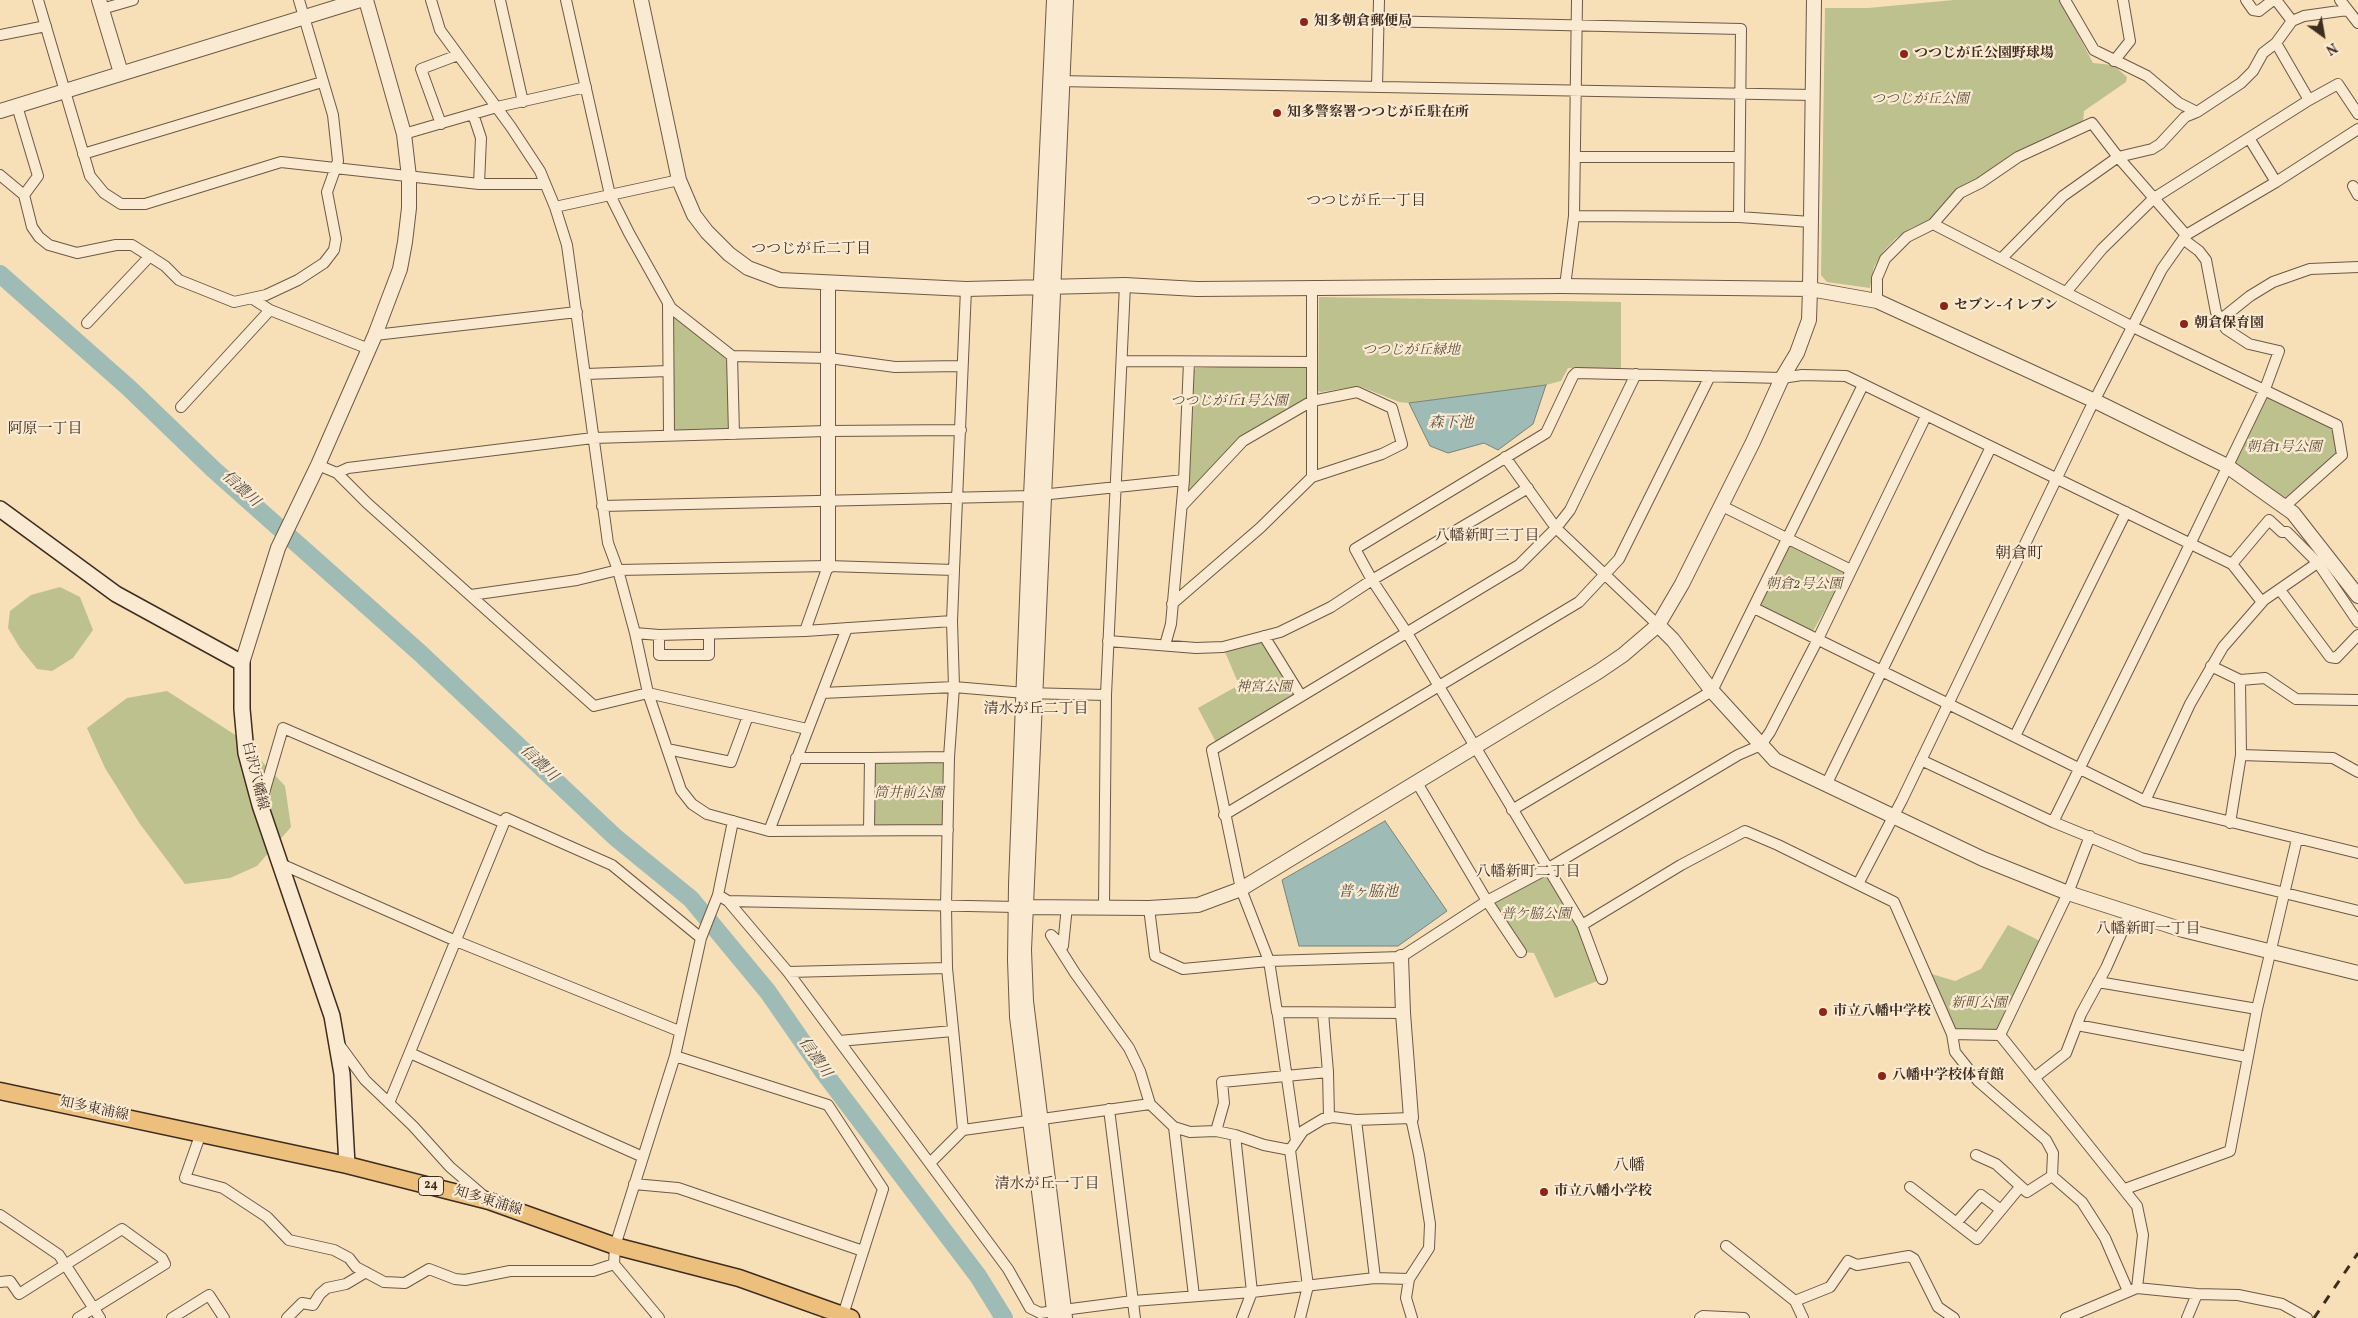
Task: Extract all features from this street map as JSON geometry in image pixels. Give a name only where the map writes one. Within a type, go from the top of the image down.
[{"type":"main road","points":[[0,509],[116,594],[242,662]]},
{"type":"main road","name":"白沢八幡線","points":[[242,662],[242,709],[246,754],[260,805],[321,978],[332,1016],[342,1074],[347,1165]]},
{"type":"main road","name":"知多東浦線","points":[[0,1091],[347,1165],[489,1201],[615,1246],[739,1278],[847,1317]]},
{"type":"street","points":[[38,0],[90,176],[104,193],[121,204],[145,204],[281,162],[479,184],[545,184]]},
{"type":"street","points":[[121,73],[100,5],[133,0]]},
{"type":"street","points":[[0,175],[24,195],[32,227],[39,237],[49,245],[77,253],[116,245],[132,245],[165,266],[179,280],[234,302],[266,295],[298,280],[324,263],[334,250],[336,239],[327,192],[338,161],[336,130],[299,0]]},
{"type":"street","points":[[0,111],[360,0]]},
{"type":"street","points":[[242,662],[278,548],[318,465],[369,350],[400,269],[409,208],[409,177],[404,134],[366,0]]},
{"type":"street","points":[[431,0],[440,30],[532,158],[555,208],[567,245],[608,544],[618,570],[635,633],[648,693],[680,790],[692,804],[707,814],[769,831],[948,830]]},
{"type":"street","points":[[500,0],[523,102]]},
{"type":"street","points":[[566,0],[610,195],[668,304],[732,356],[828,358],[895,367],[962,366]]},
{"type":"street","points":[[641,0],[679,180],[694,215],[728,254],[748,268],[780,280],[828,284],[966,289],[1125,285],[1197,289],[1565,286],[1810,289],[1877,301],[2227,466],[2293,514],[2358,622]]},
{"type":"street","points":[[1054,0],[1056,81],[1048,287],[1021,906],[1015,960],[1018,1017],[1035,1119],[1060,1314]]},
{"type":"street","points":[[1056,81],[1066,0]]},
{"type":"street","points":[[1377,87],[1379,0]]},
{"type":"street","points":[[1565,286],[1574,216],[1577,0]]},
{"type":"street","points":[[716,899],[728,901],[946,906],[1104,906],[1149,908],[1198,905],[1241,889],[1598,672],[1658,625],[1682,584],[1720,505],[1754,442],[1782,378],[1797,353],[1809,320],[1814,0]]},
{"type":"street","points":[[2065,0],[2094,50],[2147,76],[2180,103],[2197,112]]},
{"type":"street","points":[[2114,61],[2130,41],[2123,0]]},
{"type":"street","points":[[2246,0],[2255,11],[2275,0],[2292,22]]},
{"type":"street","points":[[2340,0],[2358,23]]},
{"type":"street","points":[[2000,259],[2063,196],[2118,158],[2152,149],[2167,139],[2185,117],[2197,112],[2241,83],[2253,70],[2263,53],[2276,43],[2292,22],[2304,16],[2347,10]]},
{"type":"street","points":[[1378,21],[1741,29],[1739,217]]},
{"type":"street","points":[[0,35],[46,26]]},
{"type":"street","points":[[2276,43],[2309,100]]},
{"type":"street","points":[[441,124],[421,69],[458,55]]},
{"type":"street","points":[[1056,81],[1813,95]]},
{"type":"street","points":[[83,154],[322,82]]},
{"type":"street","points":[[2067,291],[2102,249],[2154,198],[2309,100],[2338,84],[2358,114]]},
{"type":"street","points":[[404,134],[497,107],[586,87]]},
{"type":"street","points":[[17,106],[38,176],[24,195]]},
{"type":"street","points":[[474,114],[481,138],[479,184]]},
{"type":"street","points":[[1877,301],[1877,278],[1885,258],[1907,237],[1933,224],[1960,194],[2018,157],[2092,123],[2118,158],[2154,198],[2184,237],[2206,260],[2216,312],[2228,332],[2249,344],[2279,351],[2265,389],[2053,822]]},
{"type":"street","points":[[1858,884],[1894,816],[2094,402],[2162,269],[2184,237],[2276,182],[2358,129]]},
{"type":"street","points":[[2248,138],[2276,182]]},
{"type":"street","points":[[1575,157],[1739,157]]},
{"type":"street","points":[[555,208],[679,180]]},
{"type":"street","points":[[1574,216],[1739,217],[1811,222]]},
{"type":"street","points":[[1933,224],[2132,326],[2337,425],[2342,455],[2284,507]]},
{"type":"street","points":[[88,323],[150,256]]},
{"type":"street","points":[[2220,320],[2250,296],[2273,282],[2310,269],[2358,267]]},
{"type":"street","points":[[805,631],[828,566],[828,284]]},
{"type":"street","points":[[1104,906],[1106,695],[1123,361],[1125,285]]},
{"type":"street","points":[[1312,287],[1312,477]]},
{"type":"street","points":[[963,1130],[947,968],[946,906],[949,757],[954,687],[952,621],[966,289]]},
{"type":"street","points":[[253,299],[270,310],[369,350]]},
{"type":"street","points":[[668,304],[669,436]]},
{"type":"street","points":[[181,407],[270,310]]},
{"type":"street","points":[[375,335],[577,312]]},
{"type":"street","points":[[732,356],[734,434]]},
{"type":"street","points":[[1123,361],[1312,362]]},
{"type":"street","points":[[1165,646],[1171,624],[1182,506],[1189,362]]},
{"type":"street","points":[[586,374],[668,371]]},
{"type":"street","points":[[1602,979],[1582,925],[1355,549],[1546,433],[1576,373],[1782,378],[1802,375],[1846,376],[2232,564],[2262,602]]},
{"type":"street","points":[[1300,1318],[1308,1286],[1277,1009],[1269,961],[1241,889],[1224,815],[1212,750],[1519,565],[1556,528],[1570,510],[1636,374]]},
{"type":"street","points":[[1224,815],[1579,602],[1619,559],[1710,376]]},
{"type":"street","points":[[1512,810],[1712,691],[1863,385]]},
{"type":"street","points":[[1172,604],[1260,528],[1312,477],[1382,454],[1402,444],[1392,408],[1357,392],[1312,401],[1243,440],[1182,506]]},
{"type":"street","points":[[1149,908],[1155,956],[1183,969],[1269,961],[1401,958],[1487,901],[1548,869],[1738,755],[1761,745],[1770,732],[1817,640],[1926,416]]},
{"type":"street","points":[[337,473],[348,468],[593,438],[827,431],[961,430]]},
{"type":"street","points":[[1826,785],[1991,447]]},
{"type":"street","points":[[1505,458],[1556,528],[1673,640],[1712,691],[1775,760],[1983,859],[2068,894],[2183,930],[2358,973]]},
{"type":"street","points":[[318,465],[337,473],[367,503],[594,706],[648,693],[808,729]]},
{"type":"street","points":[[602,506],[1038,495],[1184,480]]},
{"type":"street","points":[[1108,641],[1196,648],[1223,646],[1280,632],[1331,607],[1372,580],[1528,488]]},
{"type":"street","points":[[1720,505],[1852,570]]},
{"type":"street","points":[[2015,736],[2126,512]]},
{"type":"street","points":[[2232,564],[2269,520],[2282,532],[2287,532],[2322,560],[2358,596]]},
{"type":"street","points":[[2145,801],[2190,704],[2223,647],[2262,602],[2322,560]]},
{"type":"street","points":[[471,595],[577,580],[618,570],[828,566],[954,570]]},
{"type":"street","points":[[2280,590],[2330,657],[2336,658],[2358,635]]},
{"type":"street","points":[[1754,608],[2080,767],[2145,801],[2358,853]]},
{"type":"street","points":[[635,633],[659,635],[805,631],[952,621]]},
{"type":"street","points":[[769,831],[847,628]]},
{"type":"street","points":[[659,635],[659,655],[709,655],[709,634]]},
{"type":"street","points":[[1264,636],[1302,696]]},
{"type":"street","points":[[2212,666],[2240,680],[2265,678],[2296,699],[2358,700]]},
{"type":"street","points":[[2230,823],[2241,755],[2240,680]]},
{"type":"street","points":[[822,693],[954,687],[1030,693],[1106,695]]},
{"type":"street","points":[[667,749],[731,762],[748,716]]},
{"type":"street","points":[[260,805],[283,728],[504,823]]},
{"type":"street","points":[[2241,755],[2333,758],[2358,772]]},
{"type":"street","points":[[796,758],[949,757]]},
{"type":"street","points":[[869,830],[870,758]]},
{"type":"street","points":[[1921,760],[2053,822],[2141,858],[2358,911]]},
{"type":"street","points":[[1416,781],[1487,901],[1521,952]]},
{"type":"street","points":[[389,1103],[506,818],[612,865],[701,937]]},
{"type":"street","points":[[659,1318],[614,1264],[615,1246],[675,1056],[701,937],[716,899],[733,821]]},
{"type":"street","points":[[1582,925],[1681,865],[1746,831],[1894,902],[1952,1034],[1956,1052],[1978,1080],[2046,1140],[2053,1153],[2052,1176]]},
{"type":"street","points":[[2000,1035],[2068,894],[2090,836]]},
{"type":"street","points":[[2125,1189],[2230,1151],[2257,1009],[2297,839]]},
{"type":"street","points":[[281,864],[456,941],[679,1031]]},
{"type":"street","points":[[728,901],[788,972],[930,1163],[1008,1269],[1030,1308],[1040,1313],[1060,1314],[1133,1300],[1252,1292],[1374,1278],[1409,1279]]},
{"type":"street","points":[[1067,906],[1063,946],[1051,935],[1075,973],[1129,1048],[1140,1071],[1150,1104],[1174,1127],[1190,1132],[1216,1131],[1235,1134],[1264,1145],[1293,1146]]},
{"type":"street","points":[[2034,1078],[2066,1053],[2077,1025],[2130,914]]},
{"type":"street","points":[[1401,958],[1411,1118],[1430,1224],[1429,1248],[1409,1279],[1406,1298],[1412,1318]]},
{"type":"street","points":[[788,972],[947,968]]},
{"type":"street","points":[[2098,982],[2257,1009]]},
{"type":"street","points":[[1277,1009],[1277,1012],[1403,1013]]},
{"type":"street","points":[[1323,1013],[1328,1072],[1329,1118]]},
{"type":"street","points":[[2077,1025],[2247,1057]]},
{"type":"street","points":[[840,1042],[953,1031]]},
{"type":"street","points":[[1952,1034],[2000,1035]]},
{"type":"street","points":[[2000,1035],[2137,1206],[2143,1236],[2132,1289]]},
{"type":"street","points":[[336,1040],[365,1080],[450,1167],[489,1201]]},
{"type":"street","points":[[410,1053],[643,1157]]},
{"type":"street","points":[[675,1056],[828,1105],[883,1189],[863,1251],[847,1317]]},
{"type":"street","points":[[1216,1131],[1224,1104],[1222,1082],[1328,1072]]},
{"type":"street","points":[[930,1163],[963,1130],[1150,1104]]},
{"type":"street","points":[[1109,1109],[1135,1318]]},
{"type":"street","points":[[1293,1146],[1303,1131],[1329,1118],[1356,1120],[1411,1118]]},
{"type":"street","points":[[1356,1120],[1374,1278]]},
{"type":"street","points":[[1174,1127],[1194,1296]]},
{"type":"street","points":[[201,1133],[185,1178],[223,1188],[267,1217],[281,1234],[289,1240],[334,1250],[348,1258],[356,1267],[384,1282],[405,1283],[429,1269],[455,1279],[465,1280],[510,1271],[593,1271],[614,1264]]},
{"type":"street","points":[[1235,1134],[1252,1292],[1242,1318]]},
{"type":"street","points":[[1976,1155],[1996,1164],[2027,1192],[2052,1176]]},
{"type":"street","points":[[2052,1176],[2082,1202],[2105,1238],[2132,1289]]},
{"type":"street","points":[[634,1184],[678,1188],[863,1251]]},
{"type":"street","points":[[1910,1187],[1977,1239],[2020,1187]]},
{"type":"street","points":[[1956,1223],[1981,1195],[2001,1210]]},
{"type":"street","points":[[0,1215],[59,1254],[100,1318]]},
{"type":"street","points":[[0,1282],[10,1281],[19,1294],[64,1264],[122,1230],[162,1258],[165,1264],[78,1318]]},
{"type":"street","points":[[1726,1246],[1795,1301],[1803,1318]]},
{"type":"street","points":[[1795,1301],[1830,1288],[1848,1261],[1857,1265],[1909,1256],[1914,1259],[1938,1308],[1954,1318]]},
{"type":"street","points":[[287,1318],[302,1303],[313,1305],[320,1294],[327,1288],[346,1284],[366,1272]]},
{"type":"street","points":[[2066,1318],[2085,1315],[2132,1289],[2238,1295],[2282,1304],[2307,1318]]},
{"type":"street","points":[[2187,1318],[2197,1294]]},
{"type":"street","points":[[172,1318],[209,1295],[224,1318]]},
{"type":"street","points":[[1700,1318],[1703,1316],[1727,1316],[1744,1318]]},
{"type":"green space","name":"つつじが丘公園","points":[[1954,0],[2060,0],[2093,63],[2113,65],[2127,77],[2126,82],[2084,111],[2083,122],[2015,152],[1979,178],[1956,190],[1930,220],[1911,228],[1895,239],[1883,252],[1874,267],[1870,288],[1827,282],[1821,275],[1825,8],[1868,8]]},
{"type":"green space","name":"つつじが丘緑地","points":[[1319,297],[1621,302],[1621,368],[1568,368],[1561,381],[1546,385],[1409,403],[1399,402],[1359,386],[1321,392],[1318,391]]},
{"type":"green space","points":[[674,317],[725,356],[729,363],[732,426],[729,430],[677,431],[674,428],[671,318]]},
{"type":"green space","name":"つつじが丘1号公園","points":[[1246,366],[1308,368],[1309,396],[1240,436],[1189,491],[1194,370],[1196,368]]},
{"type":"green space","name":"朝倉1号公園","points":[[2265,389],[2337,425],[2342,455],[2284,507],[2227,466]]},
{"type":"green space","name":"朝倉2号公園","points":[[1790,546],[1846,573],[1813,631],[1762,607],[1761,604]]},
{"type":"green space","points":[[60,587],[80,597],[93,630],[73,658],[52,671],[37,669],[20,648],[8,628],[10,611],[31,595]]},
{"type":"green space","name":"神宮公園","points":[[1264,636],[1301,696],[1218,746],[1198,708],[1239,685],[1223,647]]},
{"type":"green space","points":[[167,691],[240,738],[285,786],[291,827],[257,866],[230,878],[185,884],[140,824],[105,768],[87,728],[127,698]]},
{"type":"green space","name":"筒井前公園","points":[[949,757],[948,830],[869,830],[870,758]]},
{"type":"green space","name":"普ケ脇公園","points":[[1547,869],[1582,925],[1602,979],[1555,998],[1534,953],[1521,952],[1487,901]]},
{"type":"green space","name":"新町公園","points":[[2008,925],[2044,943],[2000,1035],[1952,1034],[1925,972],[1955,981],[1981,969]]},
{"type":"water","name":"森下池","points":[[1546,385],[1533,424],[1498,450],[1484,443],[1448,453],[1430,446],[1409,403]]},
{"type":"water","name":"普ヶ脇池","points":[[1385,821],[1447,911],[1398,946],[1299,946],[1282,880]]},
{"type":"waterway","name":"信濃川","points":[[0,274],[129,388],[213,469],[420,653],[615,837],[691,899],[768,992],[822,1070],[978,1276],[1004,1318]]},
{"type":"railway","points":[[2314,1318],[2358,1253]]},
{"type":"place","name":"知多朝倉郵便局","points":[[1304,22]]},
{"type":"place","name":"つつじが丘公園野球場","points":[[1904,54]]},
{"type":"place","name":"知多警察署つつじが丘駐在所","points":[[1277,113]]},
{"type":"place","name":"セブン-イレブン","points":[[1944,306]]},
{"type":"place","name":"朝倉保育園","points":[[2184,324]]},
{"type":"place","name":"市立八幡中学校","points":[[1823,1012]]},
{"type":"place","name":"八幡中学校体育館","points":[[1882,1076]]},
{"type":"place","name":"市立八幡小学校","points":[[1544,1192]]},
{"type":"district","name":"つつじが丘一丁目","points":[[1366,202]]},
{"type":"district","name":"つつじが丘二丁目","points":[[811,250]]},
{"type":"district","name":"阿原一丁目","points":[[45,430]]},
{"type":"district","name":"八幡新町三丁目","points":[[1487,537]]},
{"type":"district","name":"朝倉町","points":[[2019,555]]},
{"type":"district","name":"清水が丘二丁目","points":[[1036,710]]},
{"type":"district","name":"八幡新町二丁目","points":[[1528,873]]},
{"type":"district","name":"八幡新町一丁目","points":[[2148,930]]},
{"type":"district","name":"八幡","points":[[1629,1167]]},
{"type":"district","name":"清水が丘一丁目","points":[[1047,1185]]}]
